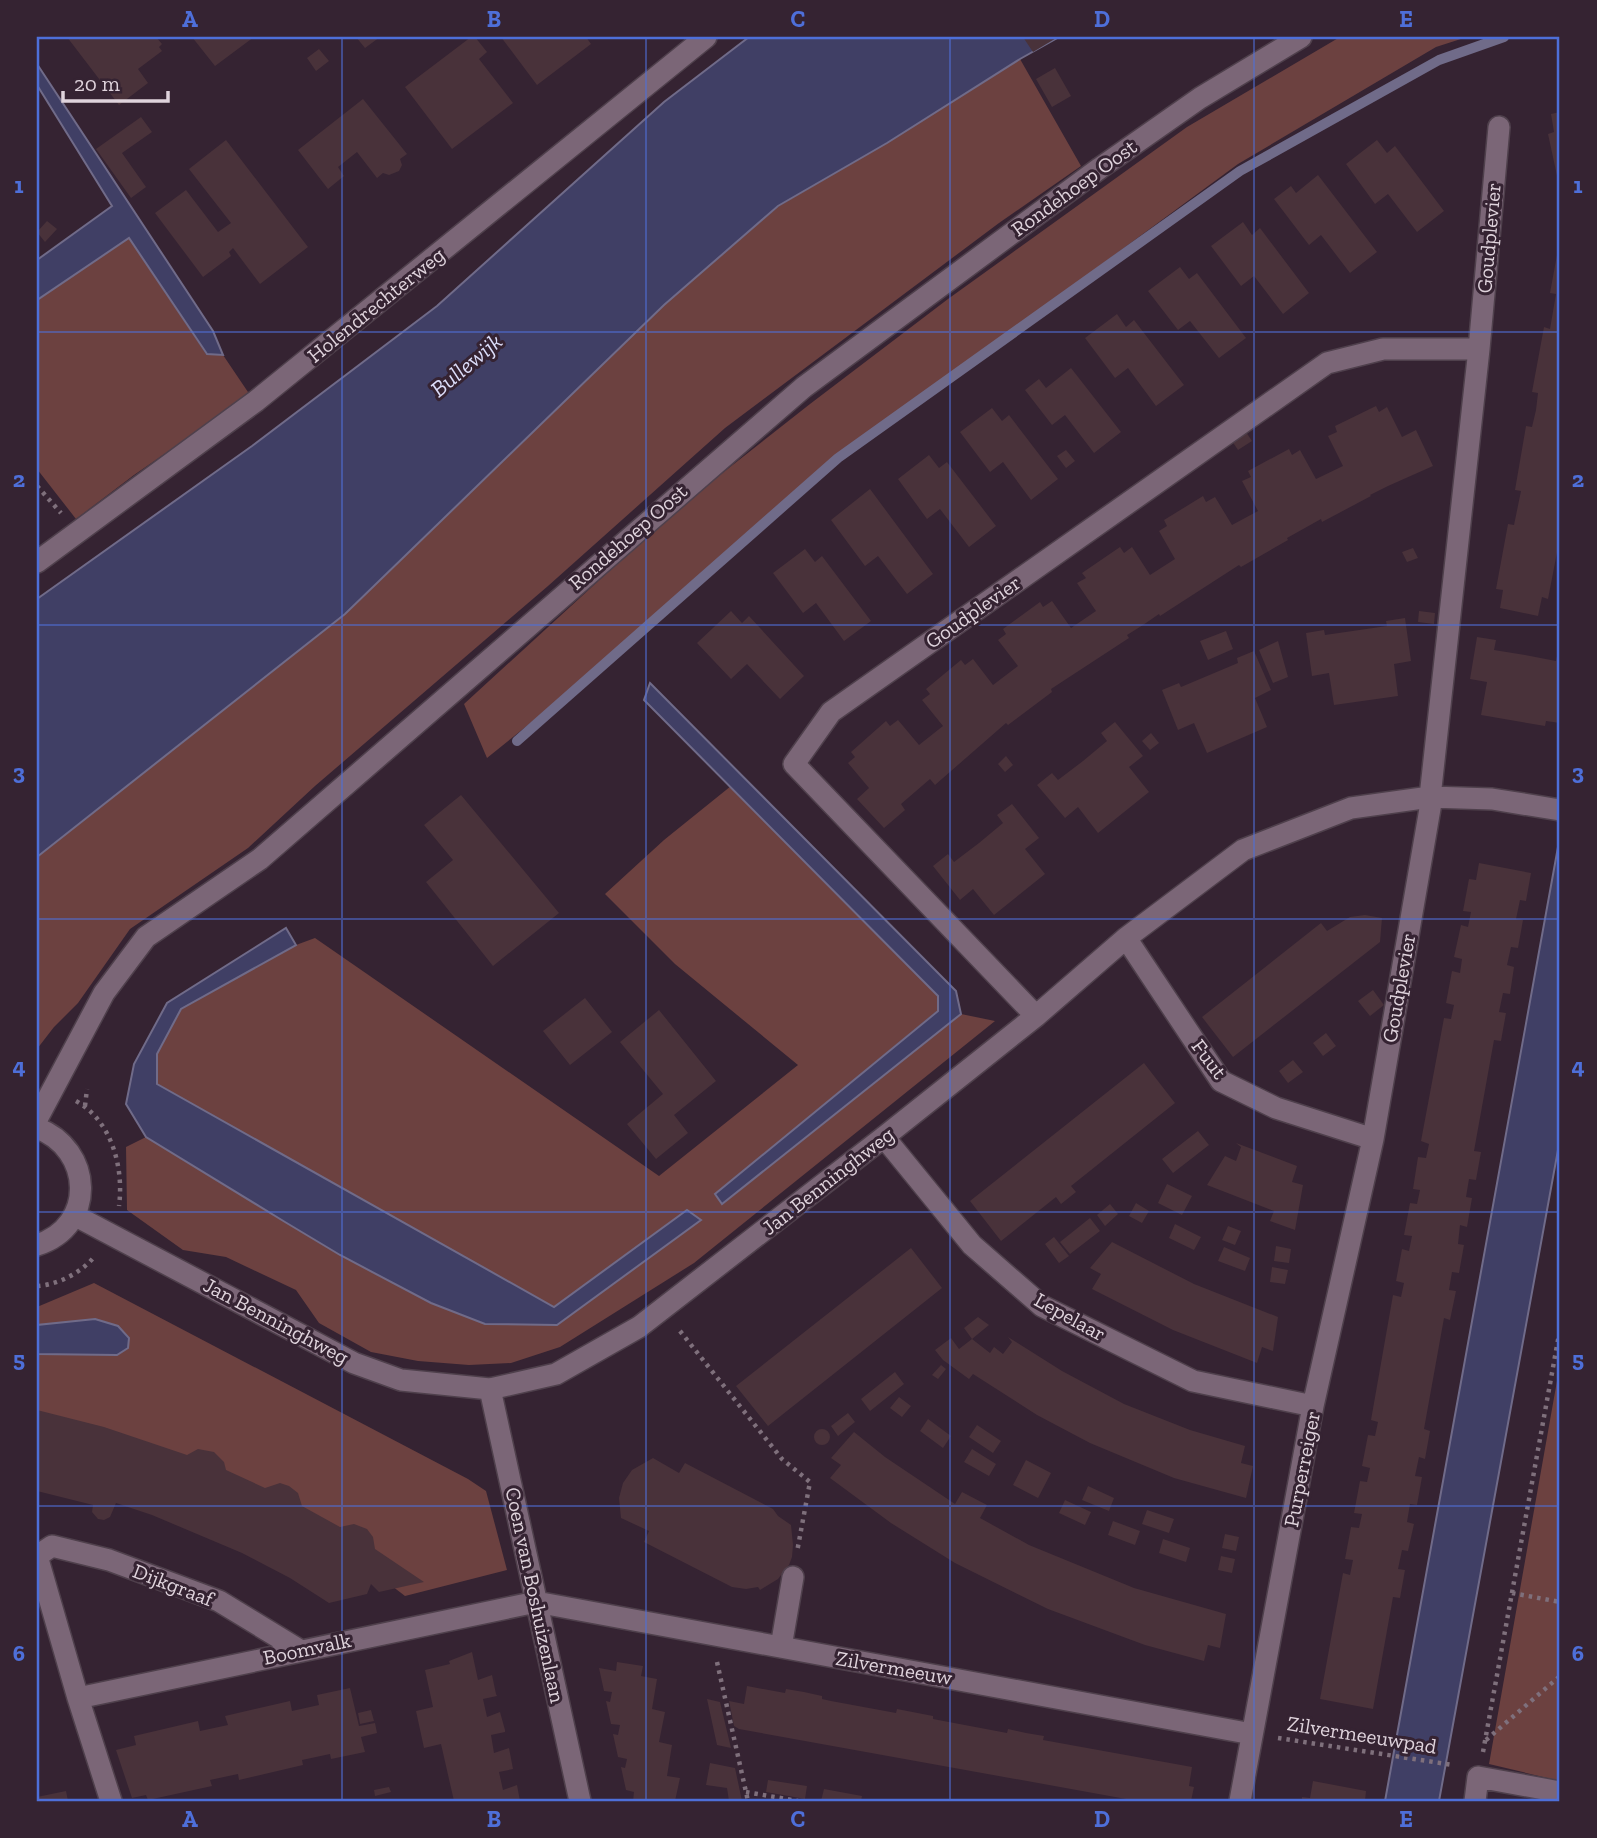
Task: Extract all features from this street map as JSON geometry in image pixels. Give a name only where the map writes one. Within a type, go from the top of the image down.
[{"type":"street","name":"Holendrechterweg","points":[[37,562],[256,401],[706,37]]},
{"type":"street","name":"Rondehoep Oost","points":[[37,1119],[104,993],[146,937],[260,859],[804,387],[1144,137],[1200,98],[1301,37]]},
{"type":"street","name":"Goudplevier","points":[[1373,1139],[1431,797],[1479,349],[1499,127]]},
{"type":"street","name":"Goudplevier","points":[[1036,1016],[794,764],[831,712],[1327,363],[1383,349],[1479,349]]},
{"type":"street","name":"Jan Benninghweg","points":[[74,1215],[354,1363],[401,1380],[490,1389],[556,1374],[639,1327],[663,1309],[1036,1016],[1126,938],[1243,850],[1351,808],[1431,797],[1492,799],[1555,809]]},
{"type":"street","name":"Fuut","points":[[1126,938],[1221,1080],[1276,1108],[1373,1139]]},
{"type":"street","points":[[37,1128],[51,1133],[65,1145],[75,1161],[80,1179],[80,1198],[74,1215],[63,1231],[37,1245]]},
{"type":"street","name":"Lepelaar","points":[[884,1137],[972,1245],[1042,1306],[1193,1381],[1313,1406]]},
{"type":"street","name":"Purperreiger","points":[[1240,1801],[1313,1406],[1373,1139]]},
{"type":"street","name":"Coen van Boshuizenlaan","points":[[490,1389],[580,1801]]},
{"type":"street","name":"Dijkgraaf","points":[[37,1556],[52,1546],[109,1560],[219,1601],[301,1651]]},
{"type":"street","points":[[37,1556],[111,1801]]},
{"type":"street","points":[[781,1647],[793,1577]]},
{"type":"street","name":"Zilvermeeuw","points":[[537,1602],[1252,1734]]},
{"type":"street","name":"Boomvalk","points":[[78,1698],[537,1602]]},
{"type":"street","points":[[1475,1801],[1478,1777],[1560,1792]]},
{"type":"path","points":[[663,1309],[782,1459],[810,1482],[793,1577]]},
{"type":"path","points":[[1478,1777],[1560,1329]]},
{"type":"path","points":[[1512,1593],[1560,1602]]},
{"type":"path","points":[[721,1636],[717,1666],[748,1801]]},
{"type":"path","points":[[1485,1740],[1560,1676]]},
{"type":"path","name":"Zilvermeeuwpad","points":[[1252,1734],[1455,1766]]},
{"type":"path","points":[[746,1792],[798,1801]]},
{"type":"shaded area","points":[[1340,37],[1467,37],[1436,47],[1238,164],[837,459],[615,655],[487,758],[464,704],[678,508],[948,299],[1187,127]]},
{"type":"shaded area","points":[[1020,59],[1081,166],[999,223],[725,428],[548,586],[315,786],[248,848],[130,929],[78,1003],[37,1049],[37,857],[345,614],[664,305],[779,206],[887,143]]},
{"type":"shaded area","points":[[129,238],[206,354],[223,355],[250,395],[134,475],[76,519],[37,469],[37,300]]},
{"type":"shaded area","points":[[731,786],[938,995],[938,1010],[716,1194],[723,1204],[961,1014],[995,1021],[694,1263],[560,1347],[511,1363],[469,1365],[418,1361],[371,1352],[319,1323],[296,1290],[226,1257],[183,1250],[127,1210],[126,1147],[146,1137],[340,1255],[431,1303],[485,1324],[557,1325],[687,1210],[554,1307],[157,1084],[157,1054],[181,1009],[296,945],[315,938],[659,1176],[798,1065],[675,964],[605,894],[664,840]]},
{"type":"shaded area","points":[[94,1283],[468,1479],[486,1491],[507,1570],[405,1596],[375,1573],[120,1457],[37,1434],[37,1307]]},
{"type":"shaded area","points":[[1560,1364],[1560,1781],[1489,1764]]},
{"type":"water","name":"Bullewijk","points":[[749,37],[1059,37],[887,143],[778,206],[664,305],[345,614],[37,857],[37,599],[252,446],[437,306],[664,102]]},
{"type":"water","points":[[37,64],[213,331],[223,355],[207,354],[129,238],[37,300],[37,260],[112,206],[37,85]]},
{"type":"water","points":[[650,683],[956,991],[961,1014],[722,1204],[715,1194],[938,1011],[938,996],[644,700]]},
{"type":"water","points":[[1560,836],[1560,1139],[1439,1801],[1385,1801]]},
{"type":"water","points":[[286,928],[296,945],[181,1009],[157,1054],[157,1084],[554,1307],[687,1210],[701,1220],[557,1325],[485,1324],[431,1303],[340,1255],[146,1137],[126,1104],[134,1064],[167,1003]]},
{"type":"water","points":[[95,1319],[118,1326],[129,1338],[128,1348],[117,1355],[37,1354],[37,1325]]},
{"type":"building","points":[[67,37],[156,37],[162,44],[159,47],[162,51],[138,69],[148,83],[119,105]]},
{"type":"building","points":[[192,37],[254,37],[215,66]]},
{"type":"building","points":[[356,37],[380,37],[365,48]]},
{"type":"building","points":[[471,37],[475,37],[487,52],[479,59],[513,103],[452,149],[405,87]]},
{"type":"building","points":[[501,37],[586,37],[591,44],[537,85]]},
{"type":"building","points":[[1023,37],[1058,37],[1033,52]]},
{"type":"building","points":[[319,49],[329,61],[316,71],[307,58]]},
{"type":"building","points":[[1055,68],[1071,96],[1052,107],[1036,79]]},
{"type":"building","points":[[363,99],[407,154],[400,159],[402,165],[399,171],[389,175],[383,173],[377,178],[357,152],[338,167],[344,176],[328,189],[298,150]]},
{"type":"building","points":[[1560,112],[1559,185],[1548,134],[1554,132],[1551,114]]},
{"type":"building","points":[[141,117],[152,132],[122,153],[146,187],[131,198],[96,149]]},
{"type":"building","points":[[226,140],[308,247],[260,284],[233,248],[229,252],[231,256],[203,277],[155,213],[186,190],[218,232],[231,223],[189,169]]},
{"type":"building","points":[[1377,140],[1387,153],[1395,146],[1444,211],[1417,232],[1388,194],[1375,204],[1346,164]]},
{"type":"building","points":[[1318,175],[1377,252],[1350,273],[1321,235],[1309,245],[1274,199],[1291,186],[1296,193]]},
{"type":"building","points":[[47,221],[57,229],[45,242],[37,232]]},
{"type":"building","points":[[1243,222],[1252,235],[1260,228],[1309,293],[1283,314],[1254,276],[1241,286],[1211,246]]},
{"type":"building","points":[[1559,244],[1560,537],[1548,599],[1542,597],[1538,616],[1500,608],[1503,590],[1496,589],[1508,524],[1514,525],[1521,491],[1515,490],[1526,426],[1532,427],[1536,410],[1538,393],[1532,392],[1544,327],[1550,329],[1556,294],[1550,293]]},
{"type":"building","points":[[1180,267],[1189,279],[1197,273],[1246,338],[1219,358],[1190,321],[1178,330],[1148,291]]},
{"type":"building","points":[[1117,314],[1126,327],[1134,320],[1184,385],[1156,406],[1128,368],[1115,378],[1085,338]]},
{"type":"building","points":[[1071,368],[1121,432],[1094,453],[1065,415],[1052,425],[1025,390],[1039,379],[1046,388]]},
{"type":"building","points":[[1376,406],[1379,412],[1387,407],[1402,437],[1416,430],[1433,466],[1370,495],[1322,522],[1321,519],[1241,567],[1239,565],[1127,635],[1129,638],[1051,689],[1052,692],[1008,725],[1006,723],[935,785],[930,779],[901,804],[905,810],[884,828],[857,799],[869,788],[848,763],[855,757],[851,752],[886,721],[890,726],[898,720],[919,745],[943,726],[922,700],[930,694],[926,689],[961,660],[965,665],[973,659],[993,685],[1018,666],[998,640],[1006,634],[1003,629],[1040,602],[1043,607],[1052,601],[1071,628],[1096,611],[1077,583],[1086,578],[1082,573],[1120,547],[1124,553],[1132,547],[1150,575],[1175,559],[1159,531],[1167,526],[1164,520],[1203,496],[1206,502],[1215,497],[1232,525],[1258,511],[1242,481],[1251,477],[1248,471],[1289,449],[1292,455],[1300,450],[1316,479],[1343,466],[1328,436],[1337,432],[1335,426]]},
{"type":"building","points":[[992,408],[1002,421],[1009,415],[1058,479],[1031,500],[1003,462],[990,472],[960,432]]},
{"type":"building","points":[[1246,432],[1252,441],[1238,450],[1232,441]]},
{"type":"building","points":[[1066,450],[1075,461],[1066,468],[1057,456]]},
{"type":"building","points":[[929,455],[939,468],[947,462],[996,526],[969,547],[940,509],[927,519],[898,479]]},
{"type":"building","points":[[870,489],[933,574],[907,594],[878,556],[865,566],[831,520]]},
{"type":"building","points":[[1413,548],[1418,558],[1407,562],[1402,552]]},
{"type":"building","points":[[805,549],[815,562],[822,556],[871,621],[844,641],[816,603],[803,613],[773,573]]},
{"type":"building","points":[[731,611],[742,623],[749,616],[804,676],[780,699],[747,664],[731,679],[697,643]]},
{"type":"building","points":[[1419,611],[1435,613],[1434,624],[1418,622]]},
{"type":"building","points":[[1405,618],[1411,661],[1394,664],[1398,696],[1334,705],[1329,673],[1312,676],[1306,633],[1324,630],[1325,635],[1387,626],[1386,621]]},
{"type":"building","points":[[1226,631],[1233,649],[1208,660],[1200,641]]},
{"type":"building","points":[[1477,637],[1496,640],[1494,650],[1556,661],[1558,651],[1560,652],[1560,723],[1546,721],[1545,726],[1481,715],[1487,682],[1470,679]]},
{"type":"building","points":[[1278,641],[1288,677],[1273,683],[1259,650]]},
{"type":"building","points":[[1254,651],[1271,690],[1255,698],[1267,727],[1207,753],[1194,723],[1178,730],[1162,690],[1179,683],[1181,687],[1238,663],[1237,658]]},
{"type":"building","points":[[1115,722],[1143,756],[1129,767],[1149,792],[1098,833],[1078,807],[1065,818],[1037,785],[1052,773],[1058,780],[1083,761],[1107,741],[1101,733]]},
{"type":"building","points":[[1151,733],[1159,743],[1150,750],[1142,741]]},
{"type":"building","points":[[1006,756],[1013,765],[1005,772],[998,764]]},
{"type":"building","points":[[461,795],[559,913],[493,966],[426,882],[453,860],[424,825]]},
{"type":"building","points":[[1012,804],[1039,838],[1025,849],[1045,874],[994,915],[973,889],[960,900],[933,866],[948,854],[954,862],[979,843],[1003,823],[997,815]]},
{"type":"building","points":[[1479,863],[1531,873],[1526,901],[1520,900],[1516,919],[1523,920],[1518,948],[1511,947],[1507,965],[1514,967],[1510,994],[1503,993],[1499,1012],[1506,1013],[1501,1041],[1494,1040],[1474,1151],[1481,1152],[1476,1180],[1469,1179],[1466,1197],[1472,1198],[1467,1227],[1460,1225],[1458,1244],[1464,1245],[1459,1273],[1452,1272],[1449,1290],[1456,1291],[1450,1320],[1444,1318],[1424,1429],[1430,1431],[1425,1459],[1419,1457],[1415,1476],[1422,1477],[1417,1505],[1410,1504],[1407,1522],[1414,1524],[1408,1551],[1402,1550],[1398,1569],[1405,1570],[1400,1598],[1393,1597],[1373,1709],[1320,1699],[1343,1573],[1350,1575],[1353,1560],[1345,1559],[1351,1527],[1359,1528],[1362,1514],[1354,1513],[1360,1481],[1367,1482],[1370,1468],[1362,1466],[1368,1435],[1375,1436],[1378,1422],[1371,1420],[1393,1295],[1401,1297],[1404,1283],[1396,1281],[1402,1249],[1409,1251],[1412,1236],[1404,1235],[1410,1203],[1417,1204],[1420,1190],[1413,1189],[1418,1157],[1426,1158],[1429,1144],[1421,1141],[1444,1018],[1451,1019],[1454,1005],[1446,1003],[1452,971],[1460,973],[1462,959],[1454,957],[1461,925],[1468,927],[1471,912],[1463,911],[1469,879],[1476,880]]},
{"type":"building","points":[[1365,915],[1382,918],[1380,942],[1233,1057],[1202,1017],[1321,923],[1327,931],[1350,917]]},
{"type":"building","points":[[1373,990],[1384,1005],[1370,1016],[1358,1001]]},
{"type":"building","points":[[585,998],[612,1032],[570,1065],[543,1031]]},
{"type":"building","points":[[659,1010],[716,1081],[674,1115],[688,1133],[656,1159],[627,1124],[663,1094],[620,1042]]},
{"type":"building","points":[[1326,1033],[1336,1046],[1323,1056],[1313,1043]]},
{"type":"building","points":[[1293,1060],[1303,1072],[1288,1083],[1279,1071]]},
{"type":"building","points":[[1144,1063],[1175,1103],[1071,1186],[1076,1192],[1061,1204],[1056,1197],[1001,1241],[970,1201]]},
{"type":"building","points":[[1198,1131],[1209,1145],[1173,1173],[1162,1159]]},
{"type":"building","points":[[1236,1143],[1297,1166],[1292,1182],[1303,1185],[1295,1230],[1270,1221],[1274,1211],[1207,1185],[1225,1156],[1236,1161],[1241,1147]]},
{"type":"building","points":[[1167,1184],[1192,1196],[1182,1215],[1158,1203]]},
{"type":"building","points":[[1136,1203],[1149,1211],[1142,1223],[1129,1216]]},
{"type":"building","points":[[1110,1204],[1118,1214],[1105,1226],[1097,1215]]},
{"type":"building","points":[[1090,1218],[1100,1231],[1070,1254],[1060,1242]]},
{"type":"building","points":[[1175,1224],[1201,1237],[1194,1250],[1169,1238]]},
{"type":"building","points":[[1228,1226],[1241,1231],[1235,1245],[1222,1240]]},
{"type":"building","points":[[1054,1237],[1069,1256],[1059,1263],[1045,1244]]},
{"type":"building","points":[[1112,1242],[1194,1284],[1278,1317],[1273,1351],[1262,1347],[1257,1363],[1173,1330],[1092,1289],[1101,1274],[1090,1268]]},
{"type":"building","points":[[1276,1246],[1291,1249],[1289,1263],[1274,1261]]},
{"type":"building","points":[[1224,1247],[1250,1258],[1245,1271],[1218,1261]]},
{"type":"building","points":[[911,1248],[942,1288],[768,1426],[736,1386]]},
{"type":"building","points":[[1272,1267],[1288,1270],[1285,1284],[1270,1282]]},
{"type":"building","points":[[978,1317],[989,1325],[972,1339],[964,1328]]},
{"type":"building","points":[[1008,1337],[1062,1371],[1124,1404],[1190,1430],[1245,1446],[1241,1463],[1253,1466],[1246,1498],[1174,1478],[1090,1443],[1037,1415],[973,1374],[969,1379],[943,1360],[935,1350],[951,1338],[959,1349],[972,1339],[990,1353],[994,1347],[1003,1354],[1012,1342]]},
{"type":"building","points":[[941,1365],[946,1369],[938,1379],[932,1375]]},
{"type":"building","points":[[895,1372],[904,1384],[870,1411],[861,1399]]},
{"type":"building","points":[[899,1397],[911,1406],[902,1417],[890,1408]]},
{"type":"building","points":[[37,1410],[104,1427],[187,1455],[198,1449],[214,1452],[224,1462],[226,1470],[265,1488],[280,1483],[289,1486],[298,1493],[302,1506],[340,1527],[354,1524],[367,1529],[373,1537],[375,1549],[424,1582],[379,1592],[371,1584],[367,1594],[329,1603],[290,1578],[242,1553],[152,1515],[116,1503],[110,1517],[98,1519],[92,1512],[93,1505],[37,1491]]},
{"type":"building","points":[[848,1413],[855,1422],[838,1436],[831,1426]]},
{"type":"building","points":[[928,1419],[951,1436],[943,1448],[920,1431]]},
{"type":"building","points":[[977,1425],[1001,1441],[993,1453],[969,1437]]},
{"type":"building","points":[[819,1429],[825,1429],[830,1437],[828,1443],[819,1445],[814,1440],[814,1434]]},
{"type":"building","points":[[854,1432],[885,1457],[955,1504],[962,1492],[987,1505],[980,1518],[1029,1545],[1134,1588],[1226,1614],[1220,1648],[1208,1645],[1204,1661],[1145,1645],[1048,1609],[955,1563],[891,1523],[830,1478],[841,1465],[831,1458]]},
{"type":"building","points":[[972,1449],[996,1464],[989,1476],[964,1462]]},
{"type":"building","points":[[653,1458],[679,1473],[685,1463],[773,1509],[791,1525],[792,1557],[778,1579],[760,1590],[758,1587],[732,1587],[644,1542],[649,1531],[621,1518],[619,1498],[623,1483],[632,1470]]},
{"type":"building","points":[[1026,1460],[1051,1473],[1038,1498],[1013,1485]]},
{"type":"building","points":[[1088,1486],[1114,1498],[1109,1511],[1082,1500]]},
{"type":"building","points":[[1065,1500],[1091,1512],[1085,1525],[1059,1513]]},
{"type":"building","points":[[1147,1510],[1174,1519],[1169,1533],[1142,1524]]},
{"type":"building","points":[[1113,1521],[1140,1531],[1135,1545],[1108,1535]]},
{"type":"building","points":[[1225,1534],[1239,1537],[1236,1551],[1222,1548]]},
{"type":"building","points":[[1163,1539],[1190,1548],[1186,1562],[1159,1553]]},
{"type":"building","points":[[1221,1556],[1235,1559],[1232,1573],[1218,1570]]},
{"type":"building","points":[[472,1652],[478,1680],[492,1675],[497,1696],[483,1699],[487,1717],[500,1712],[505,1730],[491,1735],[494,1753],[509,1748],[513,1769],[499,1772],[503,1790],[517,1785],[520,1801],[454,1801],[441,1744],[424,1748],[416,1711],[433,1707],[425,1670],[450,1664],[449,1661]]},
{"type":"building","points":[[617,1662],[643,1666],[641,1676],[657,1679],[652,1709],[665,1712],[659,1742],[672,1745],[667,1776],[680,1778],[675,1801],[633,1801],[634,1792],[626,1790],[621,1767],[625,1768],[627,1759],[618,1757],[613,1734],[618,1735],[620,1725],[611,1724],[606,1701],[610,1702],[612,1692],[604,1691],[599,1668],[616,1671]]},
{"type":"building","points":[[747,1686],[785,1693],[786,1689],[804,1692],[831,1701],[896,1713],[897,1709],[1007,1733],[1008,1729],[1044,1736],[1043,1740],[1192,1767],[1189,1786],[1194,1787],[1191,1801],[1137,1801],[739,1729],[734,1726],[729,1701],[744,1704]]},
{"type":"building","points":[[350,1688],[359,1726],[375,1723],[377,1733],[361,1737],[365,1752],[331,1759],[330,1754],[302,1760],[303,1765],[239,1780],[238,1774],[210,1780],[212,1786],[148,1800],[146,1795],[132,1798],[116,1750],[136,1745],[134,1736],[198,1721],[200,1731],[228,1725],[225,1716],[290,1701],[292,1711],[319,1705],[317,1695]]},
{"type":"building","points":[[707,1699],[720,1702],[731,1748],[717,1745]]},
{"type":"building","points":[[371,1710],[374,1721],[360,1724],[358,1713]]},
{"type":"building","points":[[710,1763],[735,1768],[742,1801],[729,1801],[727,1788],[706,1785]]},
{"type":"building","points":[[768,1780],[807,1786],[805,1799],[766,1792]]},
{"type":"building","points":[[1313,1781],[1366,1791],[1365,1801],[1302,1801],[1302,1797],[1310,1798]]},
{"type":"building","points":[[389,1787],[391,1792],[375,1796],[374,1790]]},
{"type":"building","points":[[824,1789],[862,1796],[861,1801],[821,1801]]},
{"type":"building","points":[[66,1791],[68,1801],[37,1801],[37,1797]]},
{"type":"waterway","points":[[517,741],[838,458],[1240,171],[1439,60],[1504,37]]}]
